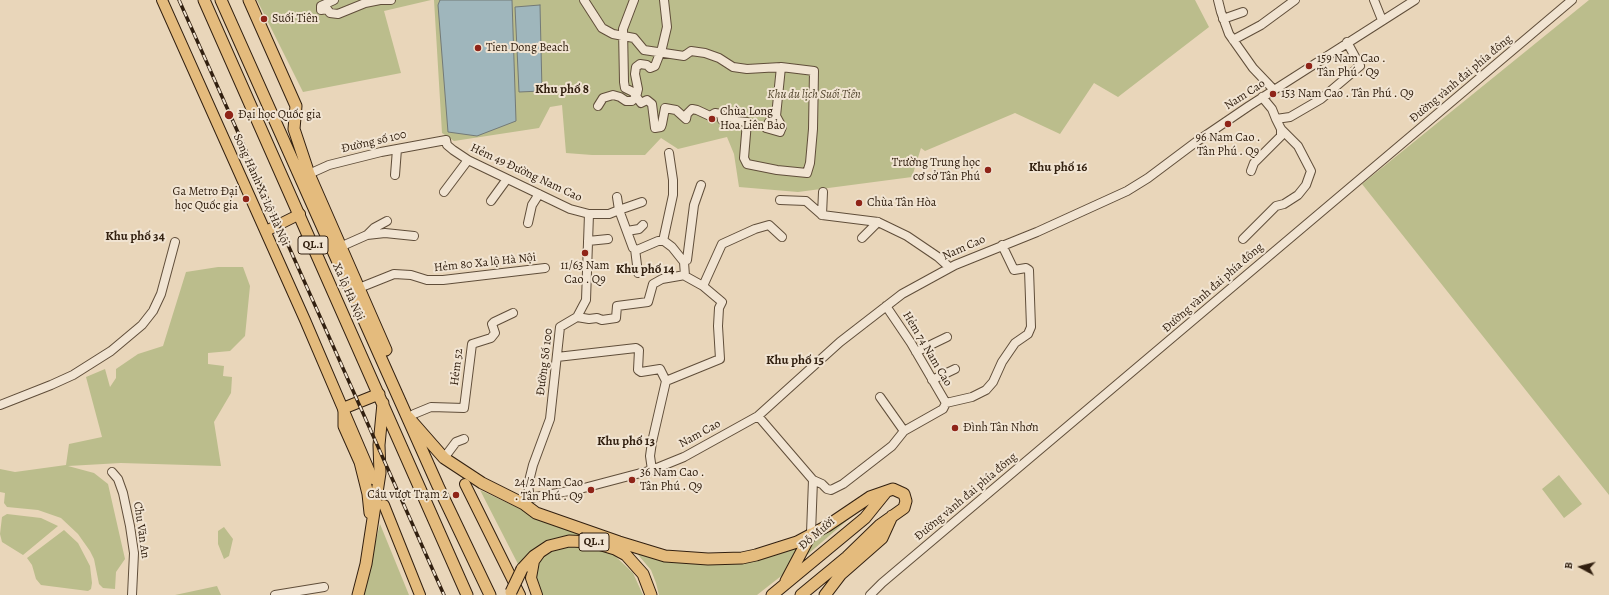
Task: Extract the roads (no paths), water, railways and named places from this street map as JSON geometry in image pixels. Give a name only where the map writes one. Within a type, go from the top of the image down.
[{"type":"highway","name":"Xa lộ Hà Nội","points":[[204,0],[300,214],[467,595]]},
{"type":"highway","name":"Xa lộ Hà Nội","points":[[221,0],[288,149],[304,176],[359,288],[380,335],[438,486],[490,595]]},
{"type":"highway","name":"Xa lộ Hà Nội","points":[[249,0],[296,106],[294,129],[304,176],[380,353],[411,416]]},
{"type":"highway","points":[[288,149],[286,121],[293,98]]},
{"type":"highway","points":[[380,335],[380,353]]},
{"type":"highway","points":[[371,536],[368,494],[360,462],[344,426],[344,408],[381,398]]},
{"type":"highway","name":"QL.1","points":[[358,595],[371,536],[380,473],[379,445],[381,398]]},
{"type":"highway","points":[[411,416],[423,434],[444,458],[482,483],[644,548],[684,555],[742,554],[811,534],[827,526],[866,499],[881,493],[897,489],[905,497],[904,508],[793,595]]},
{"type":"highway","name":"Xa lộ Hà Nội","points":[[423,434],[440,472],[438,486]]},
{"type":"highway","name":"Đỗ Mười","points":[[762,595],[790,574],[862,512],[881,493]]},
{"type":"highway","name":"Đỗ Mười","points":[[772,595],[865,518],[881,493]]},
{"type":"highway","points":[[825,595],[842,574],[882,538],[892,516]]},
{"type":"highway","points":[[782,587],[811,534]]},
{"type":"highway","name":"QL.1","points":[[514,594],[522,569],[541,551],[559,543],[581,540],[615,549],[626,555],[635,564],[646,580],[650,595]]},
{"type":"highway","points":[[801,595],[847,557],[862,541]]},
{"type":"highway","name":"QL.1","points":[[352,595],[354,586],[362,576]]},
{"type":"main road","name":"Song Hành Xa Lộ Hà Nội","points":[[162,0],[344,408],[373,479]]},
{"type":"main road","points":[[266,232],[300,214]]},
{"type":"main road","points":[[465,484],[514,594]]},
{"type":"main road","points":[[384,505],[420,595]]},
{"type":"main road","points":[[537,595],[531,578],[534,561],[541,551]]},
{"type":"street","points":[[334,0],[321,6],[321,10],[328,9],[330,13],[338,14],[365,3],[391,0]]},
{"type":"street","points":[[584,0],[602,28],[613,34],[624,36],[634,38],[644,50],[684,56],[691,51],[705,53],[719,58],[733,66],[747,69],[781,67],[814,71],[813,130],[810,163],[807,173],[777,170],[746,164],[744,158],[747,122],[736,120],[732,116],[722,120],[721,114],[710,116],[692,109],[687,114],[686,119],[676,110],[665,108],[661,127],[655,128],[652,104],[647,100],[641,103],[633,92],[626,88],[624,82],[624,36],[624,29],[634,0]]},
{"type":"street","points":[[598,106],[603,98],[613,95],[626,101],[632,101],[636,97],[638,89],[635,74],[636,67],[640,64],[650,68],[655,66],[662,48],[667,27],[664,0]]},
{"type":"street","points":[[1218,0],[1223,19],[1234,40],[1253,68],[1274,90]]},
{"type":"street","points":[[1234,40],[1261,25],[1295,0]]},
{"type":"street","points":[[1374,0],[1382,20]]},
{"type":"street","name":"Nam Cao","points":[[527,501],[652,470],[684,457],[758,416],[840,342],[902,294],[949,267],[1037,232],[1127,190],[1148,178],[1196,142],[1274,90],[1415,0]]},
{"type":"street","name":"Đường vành đai phía đông","points":[[870,595],[882,583],[1572,0]]},
{"type":"street","points":[[1223,19],[1243,12]]},
{"type":"street","points":[[1276,119],[1290,117],[1321,99],[1360,66],[1347,42]]},
{"type":"street","points":[[776,116],[781,67]]},
{"type":"street","points":[[1243,239],[1276,206],[1284,204],[1298,195],[1306,185],[1311,171],[1298,146],[1281,129],[1272,109],[1262,98]]},
{"type":"street","points":[[1251,171],[1254,163],[1281,136],[1281,129]]},
{"type":"street","name":"Đường số 100","points":[[304,176],[329,165],[398,148],[446,140]]},
{"type":"street","name":"Hẻm 49 Đường Nam Cao","points":[[446,140],[453,150],[468,160],[570,209],[589,214],[609,214],[642,202]]},
{"type":"street","points":[[395,176],[398,148]]},
{"type":"street","points":[[662,241],[673,195],[673,180],[669,153]]},
{"type":"street","points":[[444,192],[468,160]]},
{"type":"street","points":[[491,200],[507,179]]},
{"type":"street","points":[[684,275],[694,204],[701,185]]},
{"type":"street","points":[[822,215],[823,192]]},
{"type":"street","points":[[528,223],[532,205],[539,194]]},
{"type":"street","points":[[617,197],[619,210],[635,249],[638,273]]},
{"type":"street","points":[[780,200],[806,201],[822,215],[878,222],[907,236],[938,257],[949,267]]},
{"type":"street","points":[[589,214],[586,300],[577,317],[589,319],[597,318],[602,320],[616,318],[617,306],[648,302],[653,284],[662,280],[684,275],[704,286],[722,302],[719,308],[718,326],[720,358],[666,381]]},
{"type":"street","points":[[367,235],[374,228],[387,221]]},
{"type":"street","points":[[862,238],[878,222]]},
{"type":"street","points":[[627,231],[639,229],[642,225]]},
{"type":"street","points":[[704,286],[722,244],[755,229],[769,225],[782,238]]},
{"type":"street","points":[[340,247],[367,235],[384,234],[414,236]]},
{"type":"street","points":[[588,241],[608,239]]},
{"type":"street","points":[[635,249],[662,241],[672,247],[685,261]]},
{"type":"street","points":[[0,405],[52,385],[72,375],[111,351],[142,325],[153,311],[161,294],[175,242]]},
{"type":"street","points":[[946,403],[972,397],[986,390],[993,382],[1002,362],[1015,342],[1028,334],[1031,327],[1029,270],[1026,268],[1014,270],[1002,245]]},
{"type":"street","name":"Hẻm 80 Xa lộ Hà Nội","points":[[359,288],[394,274],[411,275],[427,280],[443,280],[545,268]]},
{"type":"street","name":"Hẻm 74 Nam Cao","points":[[886,306],[916,352],[946,403],[943,408],[904,431]]},
{"type":"street","name":"Hẻm 52","points":[[411,416],[431,407],[461,409],[465,405],[472,344],[491,338],[495,333],[492,324],[513,313]]},
{"type":"street","name":"Đường Số 100","points":[[527,501],[528,485],[533,465],[550,419],[560,327],[577,317]]},
{"type":"street","points":[[916,352],[947,337]]},
{"type":"street","points":[[557,357],[636,348],[639,350],[638,370],[641,372],[660,369],[666,381],[652,442],[650,456],[652,470]]},
{"type":"street","points":[[932,380],[955,369]]},
{"type":"street","points":[[813,480],[831,490],[843,484],[892,446],[904,431],[880,397]]},
{"type":"street","points":[[758,416],[807,470],[813,480],[811,534]]},
{"type":"street","points":[[444,458],[456,442],[464,439]]},
{"type":"street","name":"Chu Văn An","points":[[112,472],[118,479],[123,493],[130,526],[134,553],[132,595]]},
{"type":"street","points":[[275,595],[324,587]]},
{"type":"water","name":"Tien Dong Beach","points":[[440,0],[512,0],[516,121],[477,136],[448,132],[438,5]]},
{"type":"water","points":[[540,5],[542,91],[519,92],[515,7]]},
{"type":"railway","points":[[179,0],[444,595]]},
{"type":"place","name":"Suối Tiên","points":[[264,19]]},
{"type":"place","name":"Tien Dong Beach","points":[[478,48]]},
{"type":"place","name":"159 Nam Cao . Tân Phú . Q9","points":[[1309,66]]},
{"type":"place","name":"153 Nam Cao . Tân Phú . Q9","points":[[1273,94]]},
{"type":"place","name":"Đại học Quốc gia","points":[[229,115]]},
{"type":"place","name":"Chùa Long Hoa Liên Bảo","points":[[712,119]]},
{"type":"place","name":"96 Nam Cao . Tân Phú . Q9","points":[[1228,124]]},
{"type":"place","name":"Trường Trung học cơ sở Tân Phú","points":[[988,170]]},
{"type":"place","name":"Ga Metro Đại học Quốc gia","points":[[246,199]]},
{"type":"place","name":"Chùa Tân Hòa","points":[[859,203]]},
{"type":"place","name":"11/63 Nam Cao . Q9","points":[[585,253]]},
{"type":"place","name":"Đình Tân Nhơn","points":[[955,428]]},
{"type":"place","name":"36 Nam Cao . Tân Phú . Q9","points":[[632,480]]},
{"type":"place","name":"24/2 Nam Cao . Tân Phú . Q9","points":[[591,490]]},
{"type":"place","name":"Cầu vượt Trạm 2","points":[[456,495]]},
{"type":"district","name":"Khu phố 8","points":[[562,90]]},
{"type":"district","name":"Khu phố 16","points":[[1058,168]]},
{"type":"district","name":"Khu phố 34","points":[[135,237]]},
{"type":"district","name":"Khu phố 14","points":[[645,270]]},
{"type":"district","name":"Khu phố 15","points":[[795,361]]},
{"type":"district","name":"Khu phố 13","points":[[626,442]]},
{"type":"park label","name":"Khu du lịch Suối Tiên","points":[[814,95]]}]
